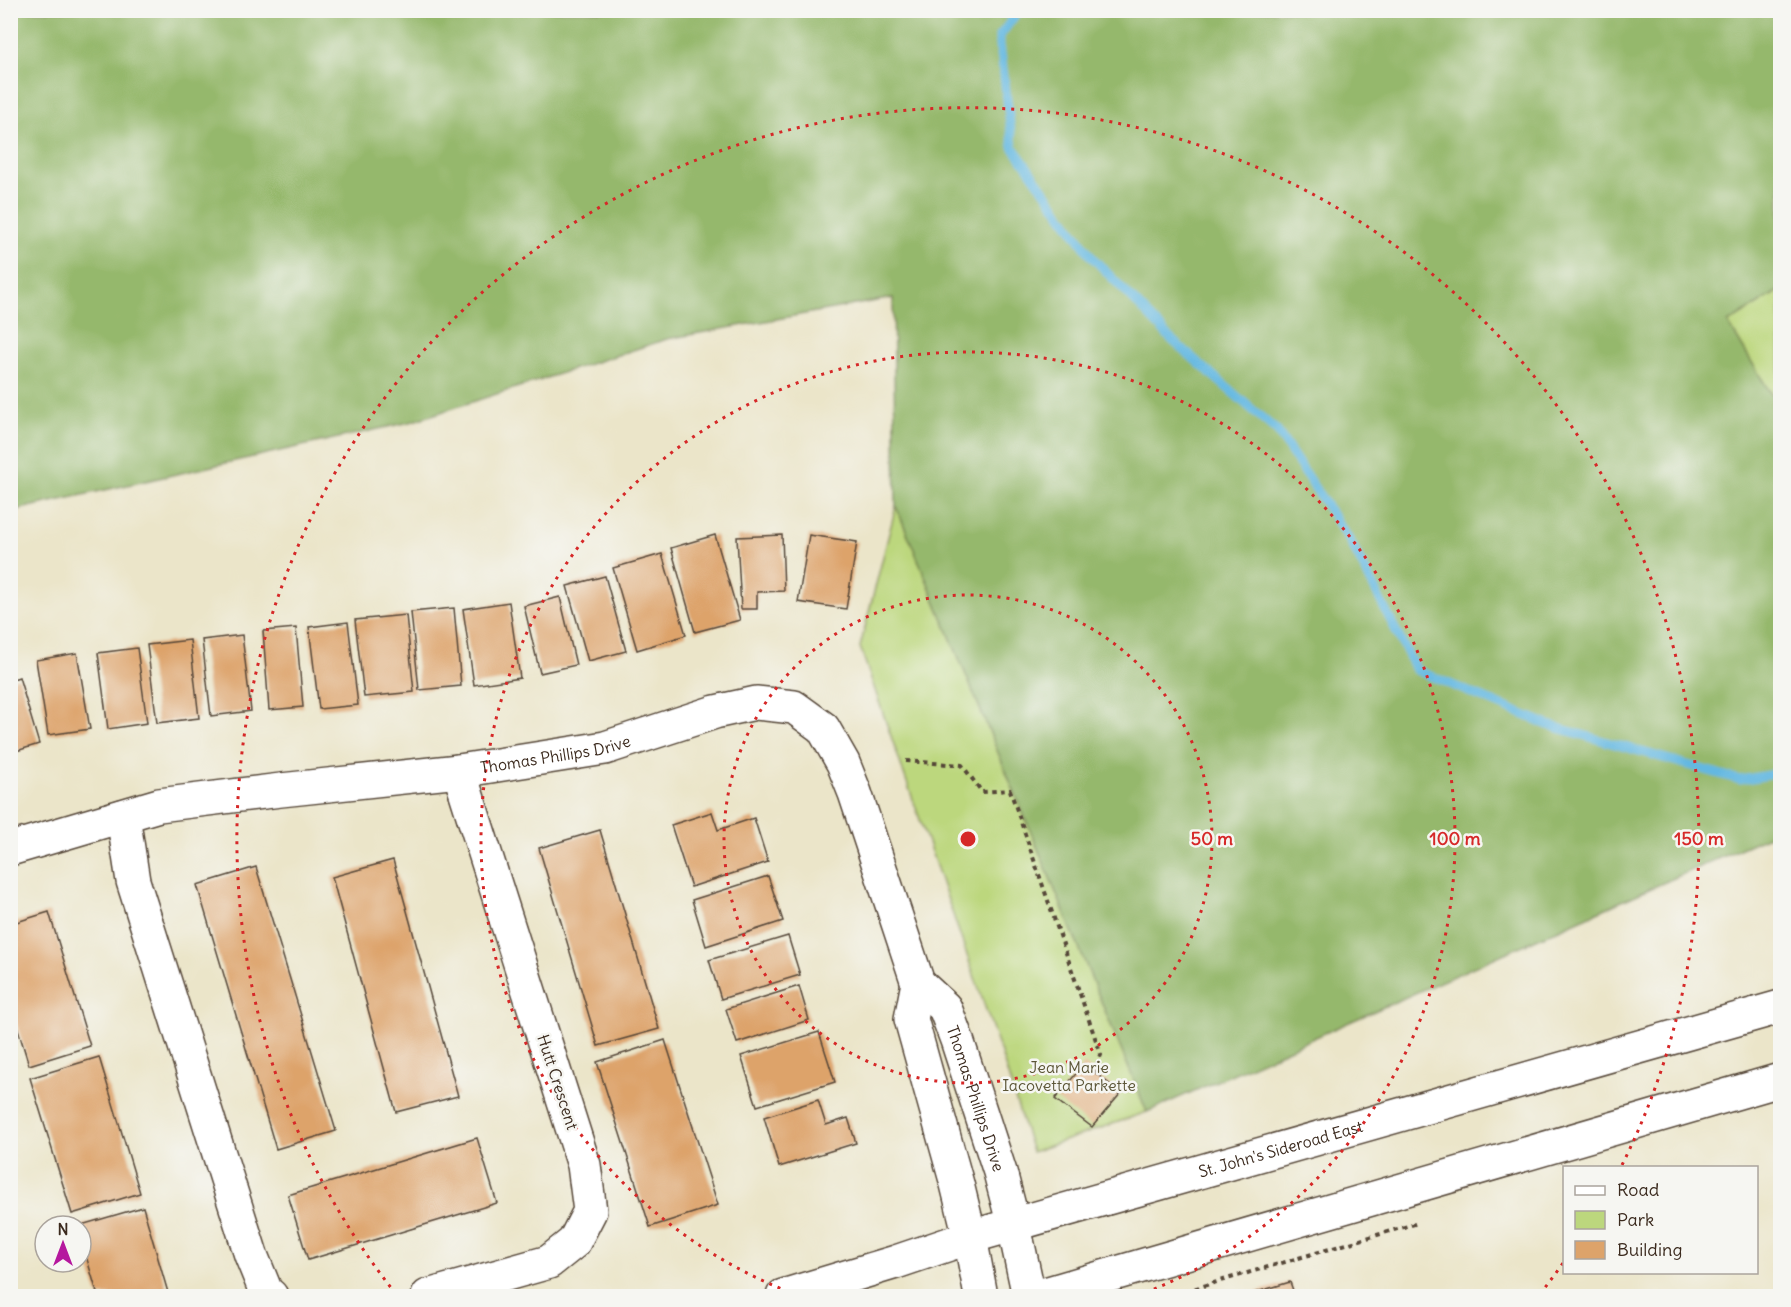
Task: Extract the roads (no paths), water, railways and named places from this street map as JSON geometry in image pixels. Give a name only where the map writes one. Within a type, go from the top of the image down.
[{"type":"street","name":"Thomas Phillips Drive","points":[[10,849],[159,806],[459,771],[605,748],[715,712],[756,703],[794,708],[823,728],[843,763],[918,983],[945,1008],[1000,1172],[1029,1296]]},
{"type":"street","name":"Hutt Crescent","points":[[428,1296],[549,1262],[574,1242],[590,1211],[584,1165],[459,771]]},
{"type":"street","points":[[123,816],[133,881],[251,1255],[266,1292],[271,1296]]},
{"type":"street","name":"Thomas Phillips Drive","points":[[918,983],[911,1019],[970,1238],[981,1296]]},
{"type":"street","name":"St. John's Sideroad East","points":[[783,1296],[970,1238],[1780,1007]]},
{"type":"street","points":[[1038,1296],[1780,1080]]},
{"type":"waterway","points":[[1019,10],[999,37],[1013,147],[1092,257],[1172,340],[1277,431],[1350,541],[1416,670],[1548,725],[1740,780],[1780,773]]},
{"type":"park label","name":"Jean Marie Iacovetta Parkette","points":[[1069,1076]]}]
